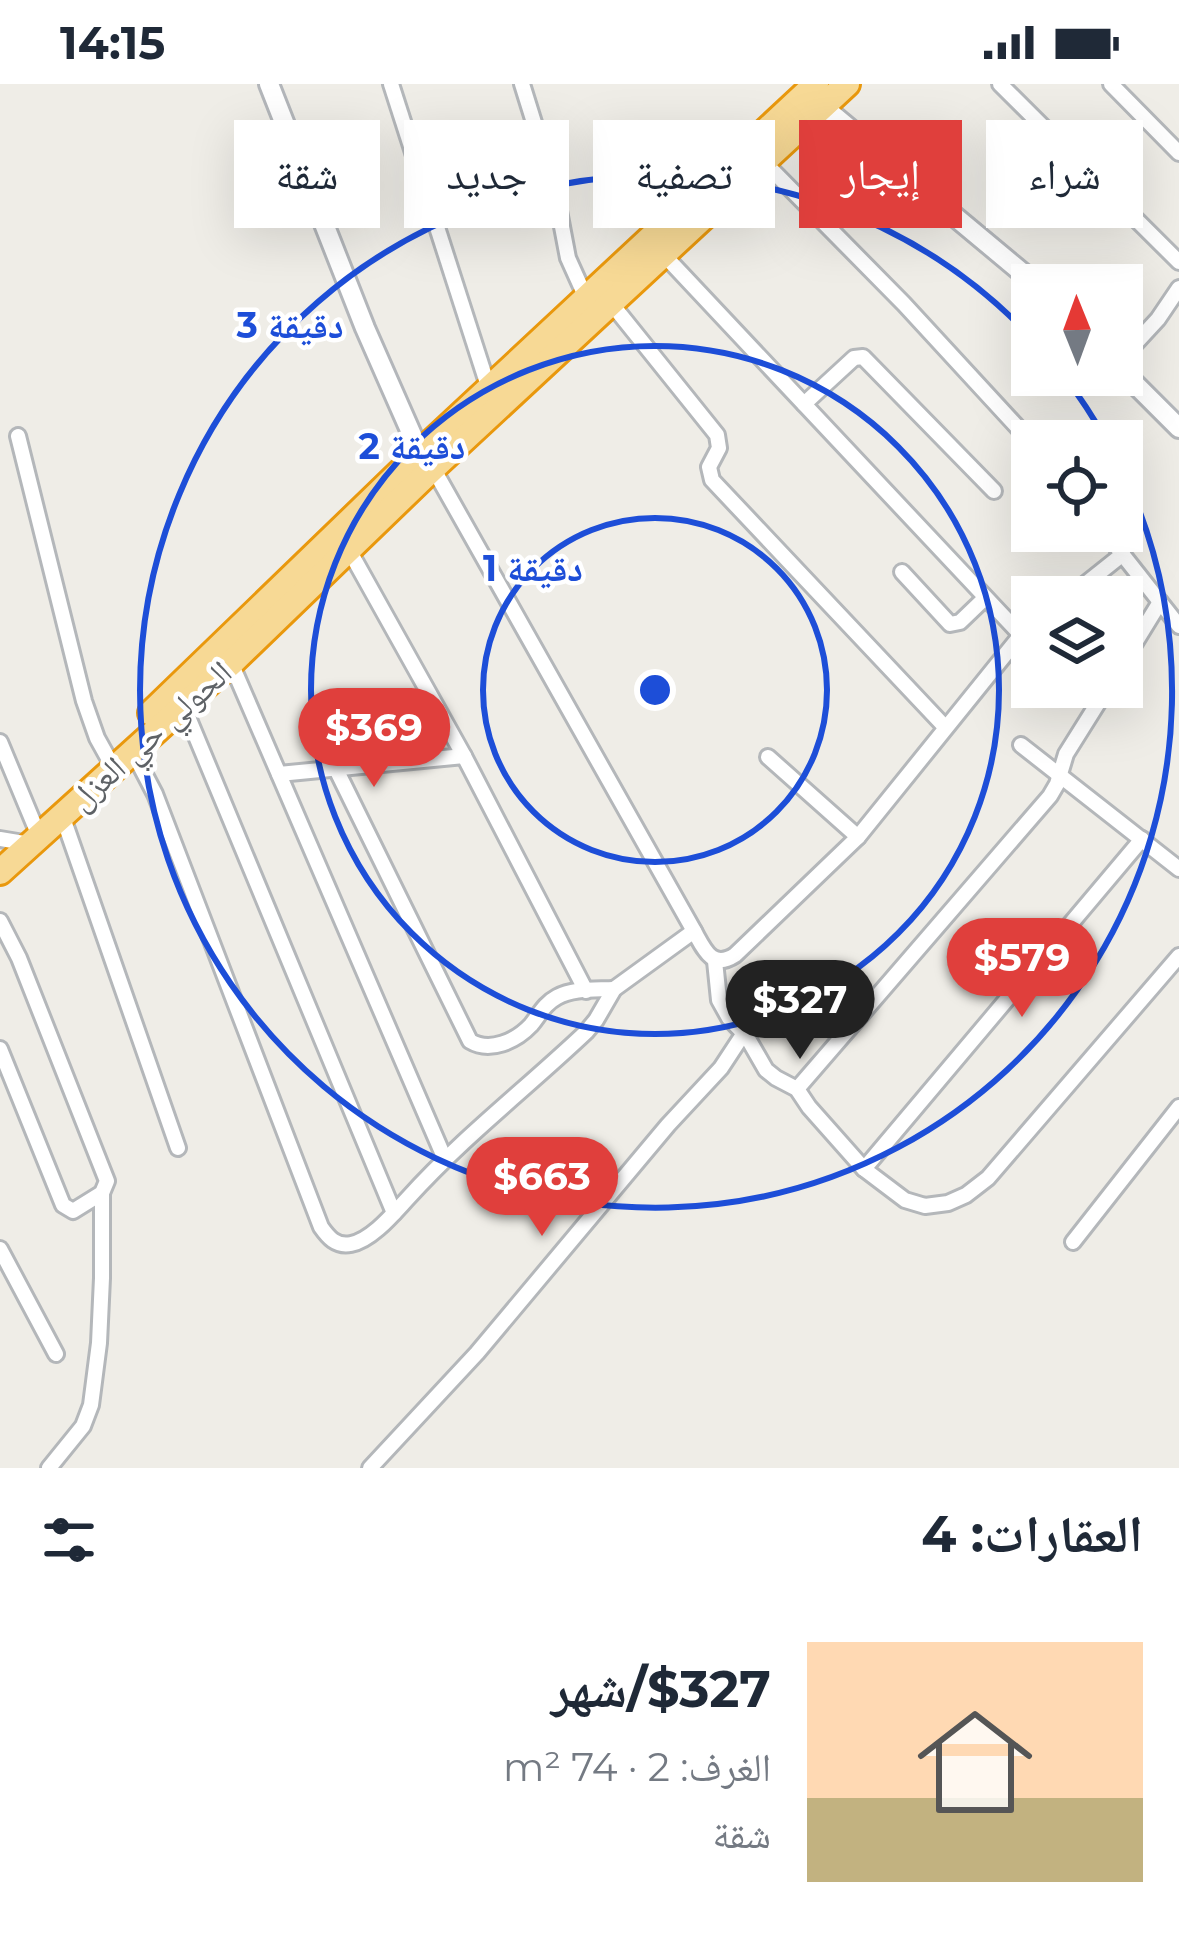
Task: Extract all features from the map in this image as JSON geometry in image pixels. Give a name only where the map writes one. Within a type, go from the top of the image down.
[{"type":"highway","name":"الحولي حي العزل","points":[[0,872],[62,815],[71,796],[599,301],[811,92],[847,84]]},
{"type":"highway","name":"الحولي حي العزل","points":[[775,146],[811,92]]},
{"type":"highway","name":"الحولي حي العزل","points":[[120,753],[183,705],[349,550],[489,389],[693,228]]},
{"type":"street","points":[[269,84],[365,328],[426,461],[709,957],[722,962],[735,955],[858,837],[1011,649]]},
{"type":"street","points":[[391,84],[489,389]]},
{"type":"street","points":[[522,84],[555,190],[568,258],[599,301],[717,435],[719,448],[709,467],[712,480],[945,727]]},
{"type":"street","points":[[1000,84],[1179,262]]},
{"type":"street","points":[[1111,84],[1179,153]]},
{"type":"street","points":[[811,92],[1012,264]]},
{"type":"street","points":[[775,173],[1011,420]]},
{"type":"street","points":[[664,255],[986,598],[1011,619]]},
{"type":"street","points":[[1143,335],[1179,288]]},
{"type":"street","points":[[804,404],[854,358],[863,357],[994,491]]},
{"type":"street","points":[[1143,392],[1179,428]]},
{"type":"street","points":[[18,436],[97,738],[120,753],[155,794],[328,1238],[354,1244],[394,1213],[444,1157],[586,1032],[614,989],[694,931]]},
{"type":"street","points":[[349,550],[464,756],[586,991]]},
{"type":"street","points":[[1095,576],[1123,554],[1179,626]]},
{"type":"street","points":[[902,572],[950,624],[960,622],[986,598]]},
{"type":"street","points":[[1143,630],[1160,602]]},
{"type":"street","points":[[230,663],[444,1157]]},
{"type":"street","points":[[183,705],[394,1213]]},
{"type":"street","points":[[797,1088],[1036,813],[1055,788],[1066,754],[1095,708]]},
{"type":"street","points":[[0,742],[35,840],[0,839]]},
{"type":"street","points":[[1021,745],[1179,869]]},
{"type":"street","points":[[279,774],[464,756]]},
{"type":"street","points":[[768,757],[858,837]]},
{"type":"street","points":[[336,769],[470,1041],[489,1047],[512,1040],[553,999],[567,992],[614,989]]},
{"type":"street","points":[[62,815],[178,1148]]},
{"type":"street","points":[[864,1169],[1142,839]]},
{"type":"street","points":[[0,920],[106,1177],[102,1193],[73,1211],[65,1208],[0,1049]]},
{"type":"street","points":[[715,961],[719,1000],[771,1074],[797,1088],[864,1169],[905,1200],[940,1205],[966,1195],[988,1178],[1179,956]]},
{"type":"street","points":[[370,1468],[477,1353],[721,1068],[744,1033]]},
{"type":"street","points":[[1072,1242],[1179,1107]]},
{"type":"street","points":[[49,1468],[92,1405],[99,1343],[102,1193]]},
{"type":"street","points":[[0,1249],[56,1354]]}]
